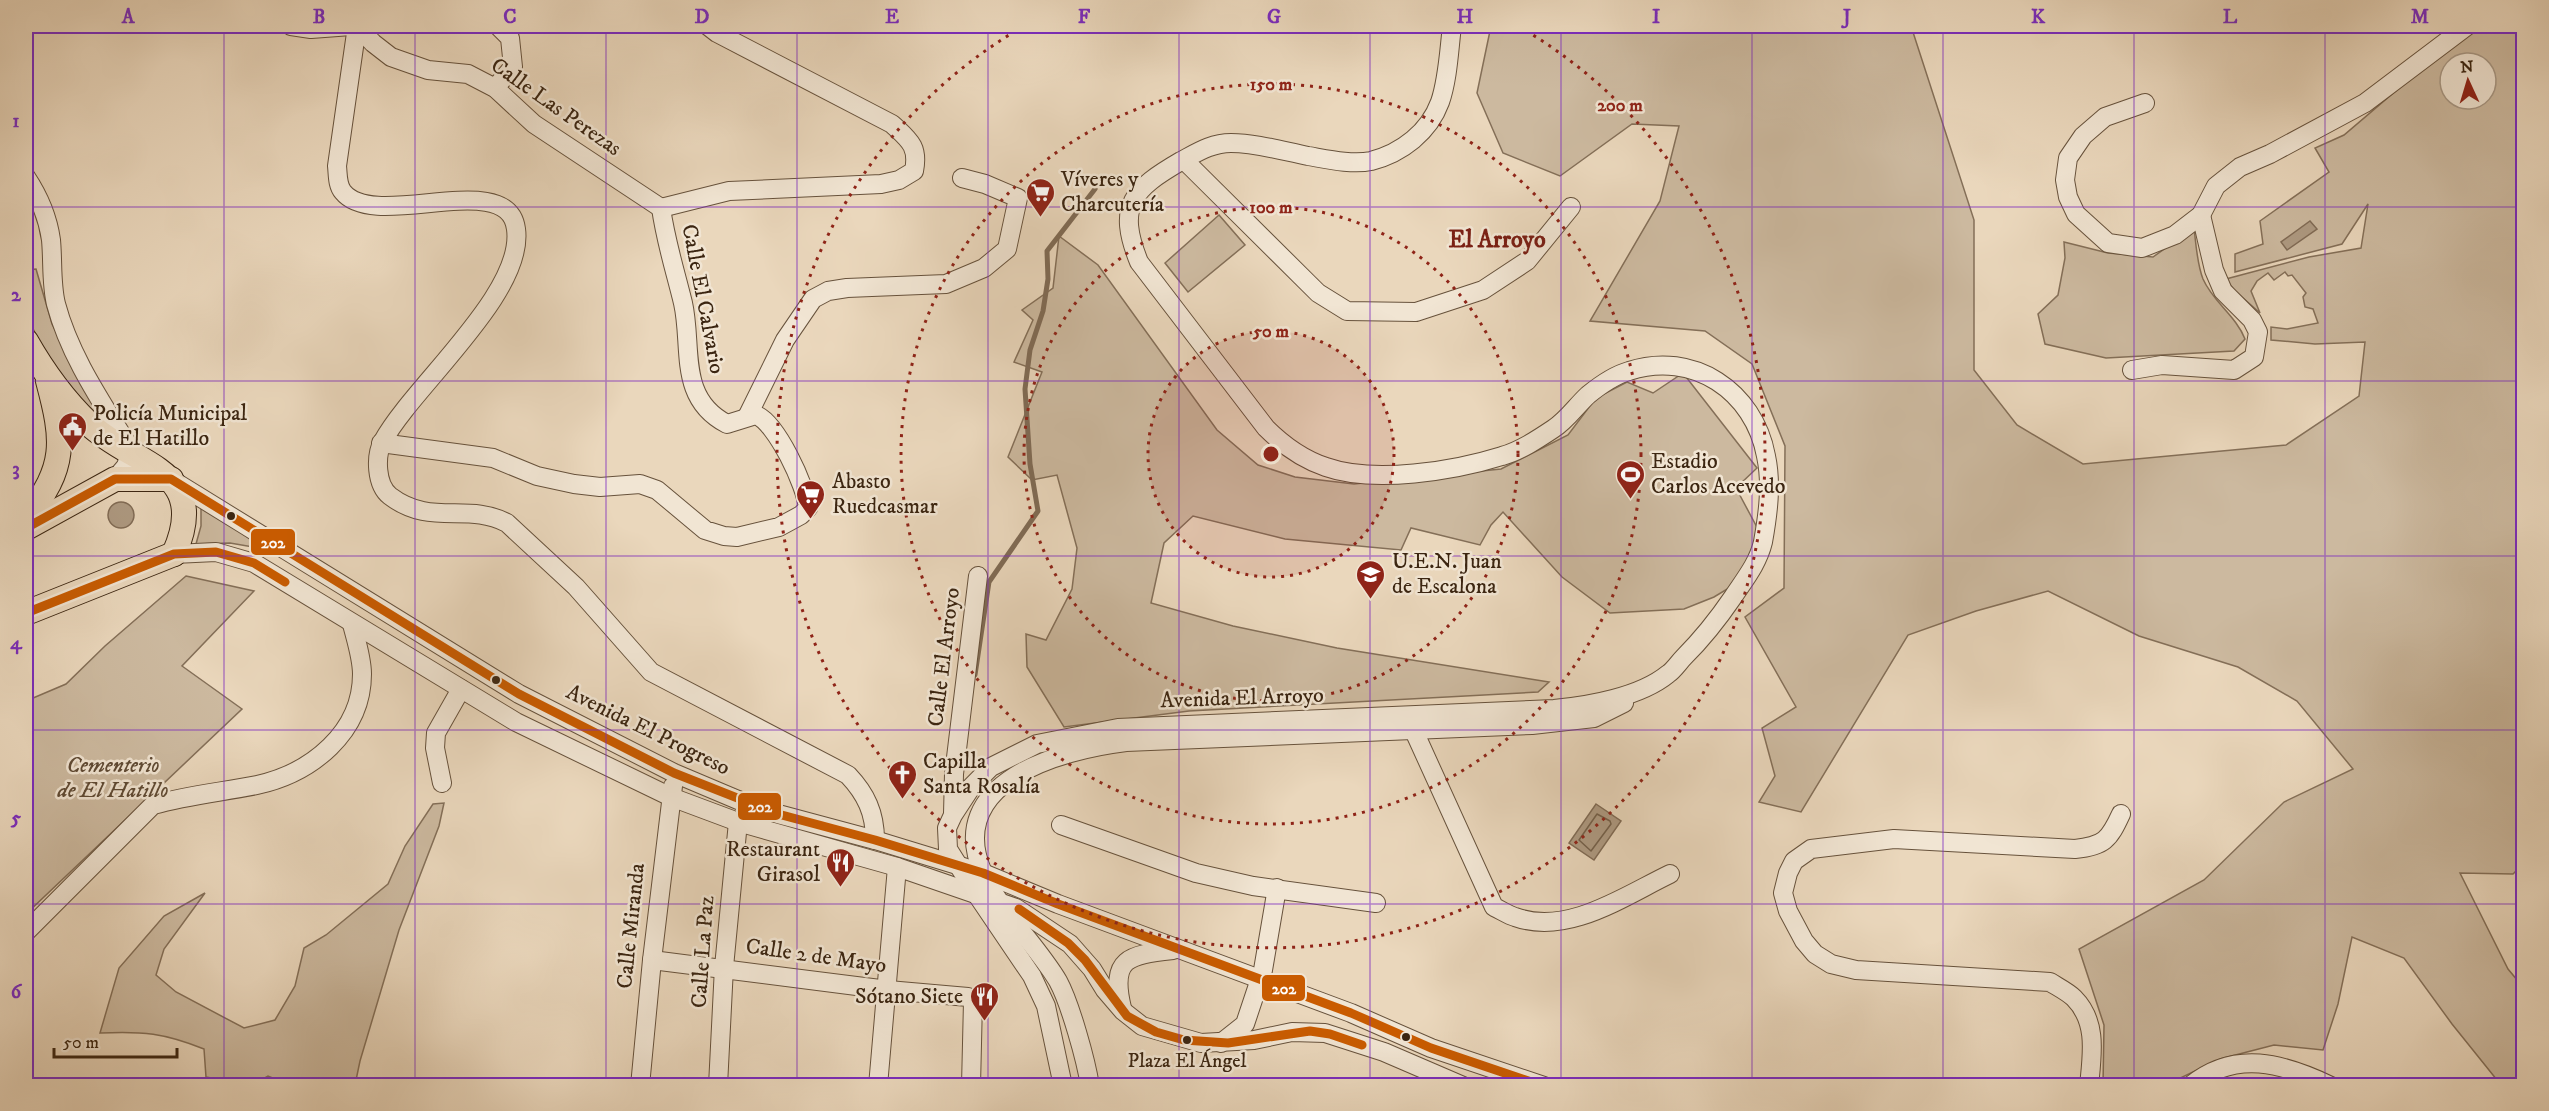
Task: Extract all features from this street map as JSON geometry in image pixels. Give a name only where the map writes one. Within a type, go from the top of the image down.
[{"type":"main road","points":[[26,341],[46,375],[90,425],[171,479],[181,496],[186,519],[184,531],[174,554],[26,613]]},
{"type":"main road","points":[[26,518],[46,490],[57,465],[57,415],[46,375]]},
{"type":"main road","points":[[26,528],[115,479],[171,479]]},
{"type":"main road","points":[[26,599],[122,566],[174,554]]},
{"type":"street","points":[[291,26],[311,29],[351,26]]},
{"type":"street","points":[[357,26],[338,166],[338,180],[343,192],[363,205],[378,208],[450,201],[476,201],[499,207],[512,216],[516,230],[515,249],[508,274],[453,352],[394,423],[381,443],[378,468],[381,483],[388,495],[417,512],[481,514],[494,516],[507,523],[576,587],[651,672],[848,775],[862,789],[868,801],[875,840]]},
{"type":"street","name":"Calle Las Perezas","points":[[357,26],[391,57],[428,70],[468,74],[495,88],[534,124],[661,208]]},
{"type":"street","points":[[495,88],[513,67],[510,38],[498,26]]},
{"type":"street","name":"Calle El Calvario","points":[[708,26],[717,33],[892,124],[912,142],[917,158],[915,171],[899,180],[881,184],[729,190],[661,208],[666,243],[683,303],[687,362],[695,387],[706,408],[715,418],[727,424],[747,417]]},
{"type":"street","name":"Avenida El Arroyo","points":[[1063,1086],[1046,1006],[1032,976],[950,855],[947,841],[947,828],[972,786],[998,762],[1037,744],[1118,728],[1410,722],[1532,725],[1594,718],[1630,700],[1647,686],[1668,675],[1704,638],[1754,566],[1762,547],[1769,501],[1763,442],[1739,400],[1720,382],[1684,366],[1667,364],[1641,368],[1628,371],[1600,386],[1556,428],[1516,451],[1502,456],[1450,468],[1382,475],[1326,468],[1284,446],[1266,428],[1139,262],[1131,243],[1128,216],[1135,195],[1152,178],[1215,143],[1234,143],[1347,161],[1370,161],[1405,147],[1426,129],[1440,101],[1452,26]]},
{"type":"street","points":[[2145,102],[2105,117],[2083,136],[2068,158],[2065,180],[2068,197],[2076,214],[2108,243],[2142,248],[2175,235],[2201,215],[2216,186],[2240,166],[2270,154],[2365,103],[2467,26]]},
{"type":"street","points":[[1184,160],[1318,293],[1347,311],[1416,312],[1483,290],[1527,261],[1571,207]]},
{"type":"street","points":[[26,177],[42,208],[50,238],[56,301],[65,332],[130,450],[126,466],[115,479]]},
{"type":"street","points":[[747,417],[785,340],[813,299],[828,291],[847,288],[946,284],[984,268],[1007,249],[1018,198],[985,184],[962,178]]},
{"type":"street","points":[[2132,370],[2162,365],[2234,370],[2254,357],[2258,333],[2252,320],[2223,291],[2214,270],[2201,215]]},
{"type":"street","points":[[381,443],[493,458],[537,476],[574,484],[600,487],[640,484],[657,490],[705,530],[724,536],[737,537],[779,526],[801,515],[808,508],[806,494],[797,472],[765,420],[756,415],[747,417]]},
{"type":"street","name":"Avenida El Progreso","points":[[171,479],[519,694],[675,773],[778,814],[875,840],[983,873],[1259,981],[1351,1013],[1431,1048],[1544,1086]]},
{"type":"street","name":"Avenida El Progreso","points":[[174,554],[216,552],[254,563],[516,722],[671,796],[738,822],[897,867],[999,900],[1028,915],[1070,944],[1123,1011],[1142,1026],[1201,1043],[1254,1040],[1292,1032],[1325,1033],[1384,1053],[1463,1086]]},
{"type":"street","name":"Calle El Arroyo","points":[[953,816],[954,774],[978,576]]},
{"type":"street","points":[[26,932],[153,805],[182,796],[259,784],[295,771],[337,741],[350,725],[360,701],[363,672],[352,624]]},
{"type":"street","points":[[442,783],[435,748],[436,733],[461,689]]},
{"type":"street","points":[[1410,722],[1494,907],[1515,917],[1539,922],[1577,918],[1670,874]]},
{"type":"street","name":"Avenida El Arroyo","points":[[1090,1086],[1066,998],[1058,982],[999,900],[983,873],[974,845],[974,834],[987,802],[995,791],[1015,775],[1060,755],[1096,746],[1410,722]]},
{"type":"street","name":"Calle Miranda","points":[[640,1086],[651,960],[675,773]]},
{"type":"street","points":[[2089,1086],[2092,1044],[2089,1020],[2074,998],[2050,982],[1856,970],[1831,964],[1815,954],[1804,941],[1788,911],[1783,893],[1794,861],[1811,849],[1894,839],[2093,847],[2110,837],[2121,814]]},
{"type":"street","name":"Calle La Paz","points":[[718,1086],[724,967],[738,822]]},
{"type":"street","points":[[1061,825],[1196,873],[1253,886],[1376,903]]},
{"type":"street","points":[[878,1086],[897,867]]},
{"type":"street","points":[[1221,1043],[1245,1024],[1259,981],[1277,888]]},
{"type":"street","points":[[1123,1011],[1117,979],[1127,961],[1145,953],[1178,950]]},
{"type":"street","name":"Calle 2 de Mayo","points":[[651,960],[724,967],[888,990],[968,997],[973,1001],[971,1086]]},
{"type":"street","points":[[2190,1086],[2199,1078],[2230,1065],[2263,1062],[2312,1077],[2331,1086]]},
{"type":"green space","points":[[1491,26],[1911,26],[1974,220],[1974,370],[2017,425],[2083,464],[2286,445],[2359,396],[2365,342],[2315,344],[2271,340],[2271,327],[2287,329],[2318,323],[2313,309],[2305,307],[2303,297],[2306,293],[2292,275],[2288,276],[2285,272],[2274,280],[2268,273],[2257,281],[2251,291],[2260,313],[2234,290],[2226,279],[2309,257],[2361,248],[2368,204],[2342,244],[2235,272],[2235,254],[2263,244],[2260,221],[2329,172],[2315,148],[2344,135],[2438,55],[2438,111],[2498,111],[2498,51],[2443,51],[2472,26],[2523,26],[2523,864],[2513,874],[2460,873],[2508,969],[2523,987],[2523,1079],[2513,1085],[2501,1085],[2452,1024],[2404,958],[2352,937],[2338,1004],[2323,1050],[2274,1045],[2220,1059],[2176,1080],[2171,1085],[2103,1085],[2104,1025],[2079,949],[2204,880],[2284,802],[2353,769],[2297,701],[2238,667],[2139,636],[2048,591],[1976,611],[1908,635],[1801,812],[1759,802],[1775,776],[1762,728],[1796,707],[1745,617],[1784,588],[1785,446],[1752,364],[1705,331],[1590,321],[1660,201],[1679,126],[1632,124],[1560,176],[1503,153],[1477,93]]},
{"type":"green space","points":[[1219,215],[1245,245],[1188,292],[1165,263]]},
{"type":"green space","points":[[2194,228],[2203,279],[2236,323],[2245,339],[2234,351],[2106,358],[2045,344],[2038,314],[2058,295],[2065,258],[2064,242],[2108,253],[2153,257]]},
{"type":"green space","points":[[1059,236],[1098,265],[1217,430],[1258,465],[1295,477],[1354,484],[1501,469],[1568,435],[1596,398],[1627,382],[1653,393],[1683,373],[1757,468],[1736,488],[1759,531],[1739,582],[1714,597],[1684,609],[1610,613],[1562,577],[1503,512],[1491,525],[1480,545],[1411,528],[1401,550],[1285,539],[1193,516],[1164,543],[1151,603],[1233,626],[1337,648],[1549,682],[1538,692],[1189,711],[1064,727],[1027,667],[1026,634],[1046,640],[1072,589],[1077,548],[1057,475],[1032,480],[1008,457],[1042,372],[1014,362],[1033,320],[1022,310],[1053,288]]},
{"type":"green space","points":[[36,269],[52,324],[100,417],[96,421],[47,356],[26,315],[26,270]]},
{"type":"green space","points":[[201,504],[264,549],[230,543],[196,544],[201,526]]},
{"type":"green space","name":"Cementerio de El Hatillo","points":[[186,576],[254,591],[182,666],[242,709],[26,914],[26,701],[66,684],[105,646]]},
{"type":"green space","points":[[444,803],[439,826],[399,930],[355,1085],[290,1085],[268,1076],[252,1085],[247,1085],[206,1077],[204,1049],[177,1039],[153,1034],[100,1033],[119,968],[164,916],[205,893],[164,949],[156,975],[176,992],[244,1028],[275,1020],[295,986],[304,948],[326,935],[388,884],[405,846],[433,804]]},
{"type":"water","points":[[2310,221],[2317,229],[2287,250],[2281,242]]},
{"type":"water","points":[[121,502],[130,506],[134,515],[130,524],[121,528],[112,524],[108,515],[112,506]]},
{"type":"water","points":[[1596,804],[1621,821],[1594,860],[1569,843]]},
{"type":"waterway","points":[[975,675],[989,582],[1038,511],[1030,464],[1025,389],[1030,350],[1043,311],[1048,279],[1047,251],[1095,189]]},
{"type":"transit line","name":"202","points":[[26,528],[115,479],[171,479],[519,694],[674,773],[778,814],[875,840],[983,873],[1058,904],[1351,1013],[1431,1048],[1543,1086]]},
{"type":"transit line","name":"202","points":[[26,613],[174,554],[216,552],[254,563],[285,582]]},
{"type":"transit line","name":"202","points":[[1019,909],[1068,943],[1085,960],[1127,1016],[1156,1032],[1184,1040],[1228,1043],[1310,1031],[1330,1034],[1362,1045]]},
{"type":"place","name":"Víveres y Charcutería","points":[[1040,218]]},
{"type":"place","name":"Policía Municipal de El Hatillo","points":[[72,452]]},
{"type":"place","name":"Estadio Carlos Acevedo","points":[[1630,500]]},
{"type":"place","name":"Abasto Ruedcasmar","points":[[811,520]]},
{"type":"place","name":"U.E.N. Juan de Escalona","points":[[1371,600]]},
{"type":"place","name":"Capilla Santa Rosalía","points":[[902,800]]},
{"type":"place","name":"Restaurant Girasol","points":[[841,888]]},
{"type":"place","name":"Sótano Siete","points":[[984,1022]]},
{"type":"place","name":"Plaza El Ángel","points":[[1187,1040]]},
{"type":"district","name":"El Arroyo","points":[[1497,240]]}]
